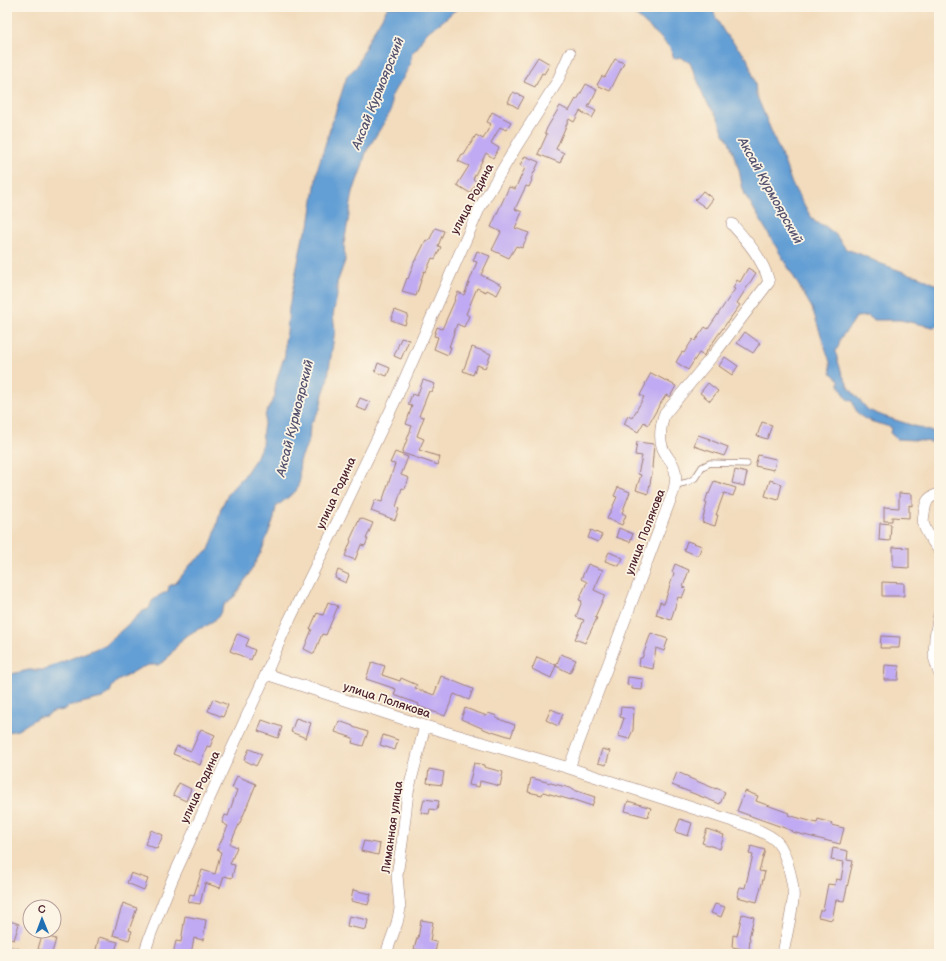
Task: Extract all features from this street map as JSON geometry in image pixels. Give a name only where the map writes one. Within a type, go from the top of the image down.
[{"type":"street","name":"улица Родина","points":[[144,954],[172,880],[266,674],[282,633],[330,537],[395,400],[480,207],[557,82],[570,53]]},
{"type":"street","name":"улица Полякова","points":[[569,768],[676,485],[676,471],[665,454],[660,436],[664,415],[715,353],[769,282],[766,272],[757,255],[749,243],[732,224]]},
{"type":"street","points":[[939,494],[934,495],[927,500],[923,524],[939,550]]},
{"type":"street","points":[[939,614],[935,637],[934,657],[939,673]]},
{"type":"street","name":"улица Полякова","points":[[266,674],[425,726],[569,768],[748,826],[768,835],[777,841],[783,850],[792,880],[794,898],[783,954]]},
{"type":"street","name":"Лиманная улица","points":[[387,954],[400,909],[397,875],[408,792],[425,726]]},
{"type":"street","points":[[7,951],[17,954]]},
{"type":"lane","points":[[676,485],[688,482],[695,478],[702,467],[710,463],[747,464]]},
{"type":"water","name":"Аксай Курмоярский","points":[[388,7],[462,7],[454,11],[430,30],[412,53],[410,64],[391,97],[391,111],[366,152],[353,192],[344,244],[345,261],[337,283],[337,296],[333,315],[335,330],[327,383],[320,409],[310,425],[309,439],[300,461],[300,480],[296,491],[276,507],[274,518],[262,550],[252,569],[235,596],[225,604],[218,617],[208,625],[183,638],[166,660],[158,665],[149,665],[140,668],[116,682],[110,692],[102,698],[69,706],[63,710],[38,717],[18,730],[7,732],[7,675],[29,670],[45,670],[105,645],[143,611],[149,609],[152,601],[168,591],[169,586],[176,583],[191,564],[209,550],[221,508],[229,492],[244,476],[256,458],[262,445],[266,412],[275,396],[275,386],[285,355],[289,307],[303,237],[309,226],[318,167],[347,76],[357,66],[369,39]]},
{"type":"water","name":"Аксай Курмоярский","points":[[611,7],[712,7],[724,32],[747,58],[755,82],[756,94],[792,184],[815,222],[825,226],[836,235],[846,249],[879,263],[918,276],[939,286],[939,326],[933,327],[900,320],[874,320],[868,316],[856,317],[840,339],[836,351],[842,374],[850,389],[868,410],[939,434],[939,443],[897,439],[890,433],[891,428],[864,418],[857,412],[852,401],[847,399],[839,385],[839,380],[831,373],[830,362],[812,308],[745,195],[739,170],[729,141],[724,134],[718,118],[704,98],[690,63],[680,57],[674,59],[671,49],[658,35],[633,13],[618,11]]},
{"type":"building","points":[[538,57],[550,64],[544,74],[542,73],[535,87],[524,82]]},
{"type":"building","points":[[615,59],[624,63],[610,91],[597,85],[602,76],[605,77]]},
{"type":"building","points":[[586,84],[597,90],[588,107],[596,111],[592,118],[580,111],[574,122],[569,119],[556,149],[564,153],[560,163],[538,154],[547,134],[545,133],[547,128],[560,106],[569,111]]},
{"type":"building","points":[[513,92],[524,97],[518,108],[508,102]]},
{"type":"building","points":[[492,112],[511,122],[506,130],[500,127],[491,143],[499,148],[493,158],[486,153],[473,179],[477,182],[470,193],[457,185],[469,166],[458,161],[462,154],[464,155],[476,135],[483,139],[491,124],[487,122]]},
{"type":"building","points":[[525,156],[539,162],[529,187],[526,186],[515,209],[522,212],[515,228],[529,233],[522,248],[516,246],[509,258],[492,250],[501,232],[491,227],[509,187],[515,189],[525,168],[520,165]]},
{"type":"building","points":[[703,191],[713,199],[706,208],[695,200]]},
{"type":"building","points":[[435,228],[444,231],[438,246],[441,247],[435,259],[432,258],[426,272],[424,271],[416,296],[402,292],[415,260],[426,240],[429,241]]},
{"type":"building","points":[[477,251],[490,256],[481,275],[502,285],[497,295],[487,290],[486,292],[477,288],[466,314],[469,316],[464,327],[457,324],[449,347],[451,347],[448,355],[434,349],[438,337],[434,336],[437,327],[442,329],[458,292],[464,295],[477,262],[473,261]]},
{"type":"building","points":[[748,268],[756,273],[737,303],[740,305],[704,356],[699,353],[688,370],[676,362],[693,339],[695,341],[705,327],[708,329],[735,289],[733,288],[737,280],[740,282]]},
{"type":"building","points":[[395,310],[408,315],[405,325],[391,320]]},
{"type":"building","points":[[745,332],[760,343],[753,353],[737,343]]},
{"type":"building","points":[[401,338],[409,340],[401,359],[394,356]]},
{"type":"building","points":[[472,347],[491,354],[485,368],[477,365],[473,375],[463,371]]},
{"type":"building","points":[[725,357],[738,366],[732,375],[719,366]]},
{"type":"building","points":[[378,363],[390,368],[387,376],[375,372]]},
{"type":"building","points":[[651,373],[676,386],[670,397],[666,395],[648,425],[644,422],[638,432],[624,424],[628,416],[632,418],[644,397],[640,395]]},
{"type":"building","points":[[423,380],[435,384],[432,392],[429,391],[419,416],[424,417],[417,436],[424,439],[419,450],[440,457],[438,465],[402,453],[412,426],[406,424],[412,406],[408,405],[412,394],[417,396]]},
{"type":"building","points":[[708,383],[718,391],[710,401],[700,393]]},
{"type":"building","points":[[360,398],[370,402],[366,411],[356,407]]},
{"type":"building","points":[[762,422],[772,425],[767,439],[757,436]]},
{"type":"building","points":[[698,435],[728,447],[724,456],[694,446]]},
{"type":"building","points":[[637,442],[654,444],[653,468],[648,494],[636,490],[641,475],[638,474],[642,456],[635,455]]},
{"type":"building","points":[[395,452],[408,457],[401,475],[409,478],[405,489],[402,488],[396,507],[399,509],[395,520],[371,511],[375,500],[382,502],[395,464],[390,463]]},
{"type":"building","points":[[758,455],[776,459],[774,470],[755,466]]},
{"type":"building","points":[[735,470],[747,473],[744,486],[732,483]]},
{"type":"building","points":[[770,480],[782,484],[778,500],[765,496]]},
{"type":"building","points":[[714,481],[736,488],[733,496],[724,493],[716,515],[718,515],[715,526],[702,522],[707,503],[705,503]]},
{"type":"building","points":[[618,487],[630,492],[622,513],[626,515],[622,525],[607,519],[617,497],[614,496]]},
{"type":"building","points":[[899,493],[912,494],[912,506],[909,505],[909,518],[892,517],[892,521],[884,521],[884,507],[899,508]]},
{"type":"building","points":[[360,518],[373,523],[366,539],[368,539],[365,546],[361,545],[355,560],[345,556],[351,541],[350,540]]},
{"type":"building","points":[[880,523],[891,524],[890,541],[879,540]]},
{"type":"building","points":[[619,528],[633,534],[630,542],[616,537]]},
{"type":"building","points":[[591,530],[602,535],[598,542],[588,538]]},
{"type":"building","points":[[687,541],[702,546],[698,556],[684,550]]},
{"type":"building","points":[[893,547],[909,548],[909,568],[893,567]]},
{"type":"building","points":[[609,552],[623,558],[619,566],[605,561]]},
{"type":"building","points":[[588,564],[603,570],[594,590],[605,595],[595,617],[597,618],[585,643],[575,639],[584,620],[576,617],[582,601],[579,600],[587,582],[581,579]]},
{"type":"building","points":[[675,564],[689,570],[683,587],[686,588],[682,598],[678,597],[671,620],[656,615],[660,602],[664,604],[674,573],[672,572]]},
{"type":"building","points":[[338,570],[349,575],[346,583],[335,578]]},
{"type":"building","points":[[882,582],[904,583],[904,596],[882,596]]},
{"type":"building","points":[[328,602],[338,606],[326,635],[322,634],[314,654],[304,649],[317,613],[323,615]]},
{"type":"building","points":[[651,633],[668,639],[664,651],[656,648],[653,669],[639,666],[640,658],[642,658]]},
{"type":"building","points":[[237,634],[249,639],[246,646],[255,650],[251,660],[230,651]]},
{"type":"building","points":[[881,636],[900,637],[899,648],[880,648]]},
{"type":"building","points":[[561,654],[576,660],[570,673],[556,666]]},
{"type":"building","points":[[537,657],[556,665],[551,678],[532,669]]},
{"type":"building","points":[[372,662],[385,666],[382,675],[400,681],[401,678],[417,685],[415,688],[434,695],[441,676],[473,689],[469,700],[454,694],[445,716],[394,695],[396,689],[366,679]]},
{"type":"building","points":[[885,665],[899,666],[898,680],[884,680]]},
{"type":"building","points":[[628,677],[643,679],[642,690],[632,689],[632,686],[627,685]]},
{"type":"building","points":[[213,699],[228,705],[223,717],[208,711]]},
{"type":"building","points":[[621,707],[634,708],[633,730],[629,739],[618,736],[624,718],[620,717]]},
{"type":"building","points":[[465,708],[487,716],[488,713],[497,716],[496,718],[515,725],[511,737],[492,731],[491,732],[461,719]]},
{"type":"building","points":[[551,709],[563,714],[558,726],[546,720]]},
{"type":"building","points":[[296,718],[311,723],[306,738],[291,732]]},
{"type":"building","points":[[262,720],[282,727],[278,738],[258,731]]},
{"type":"building","points":[[339,721],[368,732],[363,746],[352,743],[353,738],[335,732]]},
{"type":"building","points":[[201,729],[215,735],[210,747],[207,746],[200,765],[173,754],[177,746],[191,751]]},
{"type":"building","points":[[383,735],[398,740],[395,750],[380,745]]},
{"type":"building","points":[[249,749],[262,754],[256,766],[244,760]]},
{"type":"building","points":[[602,749],[610,751],[606,765],[598,763]]},
{"type":"building","points":[[474,763],[503,772],[500,786],[480,781],[479,787],[469,785]]},
{"type":"building","points":[[429,769],[444,772],[442,785],[427,783]]},
{"type":"building","points":[[677,772],[725,792],[720,804],[672,785]]},
{"type":"building","points":[[237,776],[256,784],[230,844],[237,847],[230,864],[235,865],[232,878],[224,876],[220,888],[205,883],[200,904],[188,902],[190,894],[194,895],[202,870],[215,874],[221,852],[217,850],[228,826],[222,823],[225,815],[228,816],[237,790],[232,788]]},
{"type":"building","points":[[531,778],[574,789],[595,797],[592,806],[543,792],[542,795],[528,792]]},
{"type":"building","points":[[179,783],[191,789],[186,801],[173,795]]},
{"type":"building","points":[[745,791],[758,796],[756,801],[789,813],[788,815],[817,823],[818,819],[832,823],[831,825],[844,828],[840,844],[792,832],[793,831],[737,811]]},
{"type":"building","points":[[424,799],[439,801],[437,810],[430,809],[429,814],[421,813]]},
{"type":"building","points":[[628,801],[651,808],[648,817],[625,811]]},
{"type":"building","points":[[680,819],[692,823],[688,836],[675,832]]},
{"type":"building","points":[[707,829],[724,835],[720,849],[702,843]]},
{"type":"building","points":[[151,830],[163,835],[157,849],[145,844]]},
{"type":"building","points":[[364,841],[380,844],[378,855],[361,851]]},
{"type":"building","points":[[751,846],[765,850],[759,871],[765,872],[757,902],[737,897],[740,887],[745,888],[753,855],[749,854]]},
{"type":"building","points":[[833,848],[848,851],[847,860],[853,861],[844,901],[836,900],[832,920],[818,917],[820,910],[823,910],[828,884],[835,885],[836,879],[841,880],[844,862],[831,860]]},
{"type":"building","points":[[131,873],[148,879],[144,890],[127,883]]},
{"type":"building","points":[[353,890],[371,894],[368,905],[351,901]]},
{"type":"building","points":[[123,903],[137,908],[129,930],[132,931],[129,940],[113,935]]},
{"type":"building","points":[[715,904],[725,907],[721,917],[711,913]]},
{"type":"building","points":[[742,914],[754,917],[749,938],[749,950],[732,947],[733,935],[737,936]]},
{"type":"building","points":[[185,916],[206,920],[203,940],[194,938],[191,954],[173,954],[176,941],[181,942]]},
{"type":"building","points":[[349,916],[368,920],[366,930],[347,926]]},
{"type":"building","points":[[7,920],[19,924],[14,940],[7,938]]},
{"type":"building","points":[[421,920],[433,922],[430,941],[437,942],[435,953],[414,949],[417,938],[418,939]]},
{"type":"building","points":[[99,937],[118,942],[114,954],[95,954]]},
{"type":"building","points":[[41,939],[56,939],[52,953],[38,949]]}]
